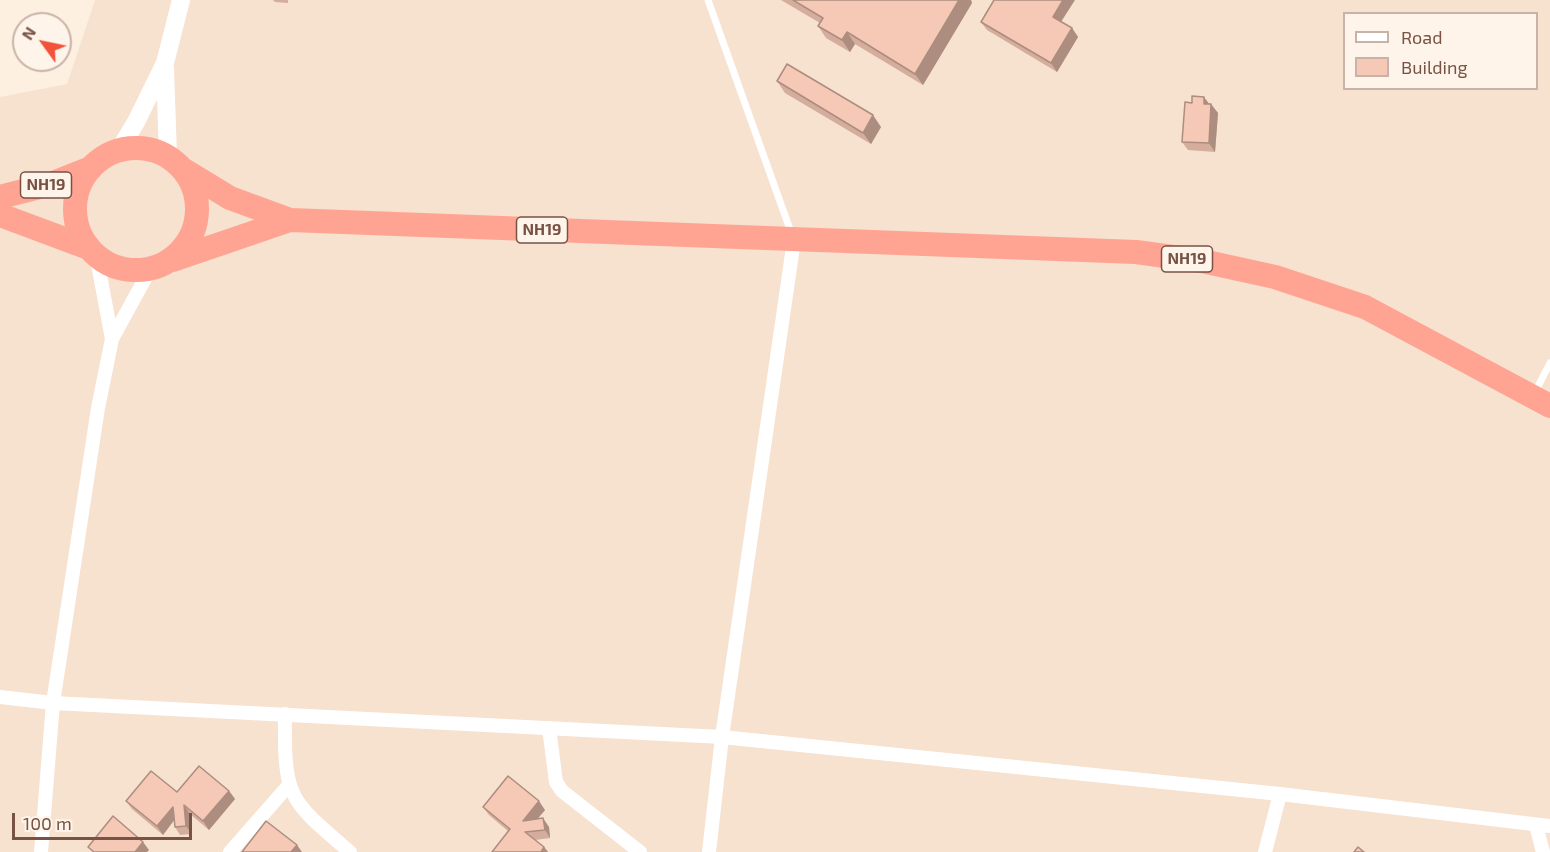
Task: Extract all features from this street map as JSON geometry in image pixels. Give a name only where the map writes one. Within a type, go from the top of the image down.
[{"type":"highway","name":"NH19","points":[[0,197],[51,184],[91,168],[107,155],[127,148],[147,148],[176,163],[230,198],[290,220],[1136,252],[1202,261],[1275,277],[1365,307],[1541,401]]},
{"type":"highway","points":[[160,264],[183,249],[194,231],[198,211],[195,189],[176,163]]},
{"type":"highway","name":"NH19","points":[[91,168],[80,186],[75,206],[77,224],[91,251]]},
{"type":"highway","name":"NH19","points":[[0,215],[91,251],[111,265],[128,270],[160,264],[290,220]]},
{"type":"street","points":[[118,152],[136,123],[165,63],[181,0]]},
{"type":"street","points":[[165,63],[176,163]]},
{"type":"street","points":[[709,852],[722,737],[794,240]]},
{"type":"street","points":[[91,251],[112,339]]},
{"type":"street","points":[[41,852],[53,703],[98,408],[112,339],[160,264]]},
{"type":"street","points":[[0,698],[53,703],[722,737],[1280,794],[1543,825],[1543,852]]},
{"type":"street","points":[[285,714],[284,764],[288,786],[302,811],[350,852]]},
{"type":"street","points":[[549,728],[556,782],[562,791],[640,852]]},
{"type":"street","points":[[230,852],[288,786]]},
{"type":"street","points":[[1265,852],[1280,794]]},
{"type":"lane","points":[[708,0],[794,240]]},
{"type":"lane","points":[[1541,401],[1550,363]]},
{"type":"shaded area","points":[[95,0],[1550,0],[1550,852],[0,852],[0,97],[67,84]]},
{"type":"building","points":[[793,0],[959,0],[915,74],[847,32],[842,40],[818,26],[823,18]]},
{"type":"building","points":[[994,0],[1063,0],[1053,17],[1072,28],[1051,63],[981,22]]},
{"type":"building","points":[[787,64],[873,115],[863,133],[777,81]]},
{"type":"building","points":[[1192,96],[1204,97],[1204,104],[1211,104],[1209,143],[1182,142],[1185,102],[1192,103]]},
{"type":"building","points":[[199,766],[229,791],[203,821],[184,805],[186,826],[175,827],[173,807],[157,826],[126,801],[151,771],[177,792]]},
{"type":"building","points":[[508,776],[539,801],[523,821],[543,818],[545,830],[525,832],[544,847],[541,852],[492,852],[510,829],[483,807]]},
{"type":"building","points":[[113,816],[143,842],[135,852],[94,852],[88,847]]},
{"type":"building","points":[[266,821],[297,845],[291,852],[242,852]]},
{"type":"building","points":[[1358,847],[1364,852],[1354,852]]}]
